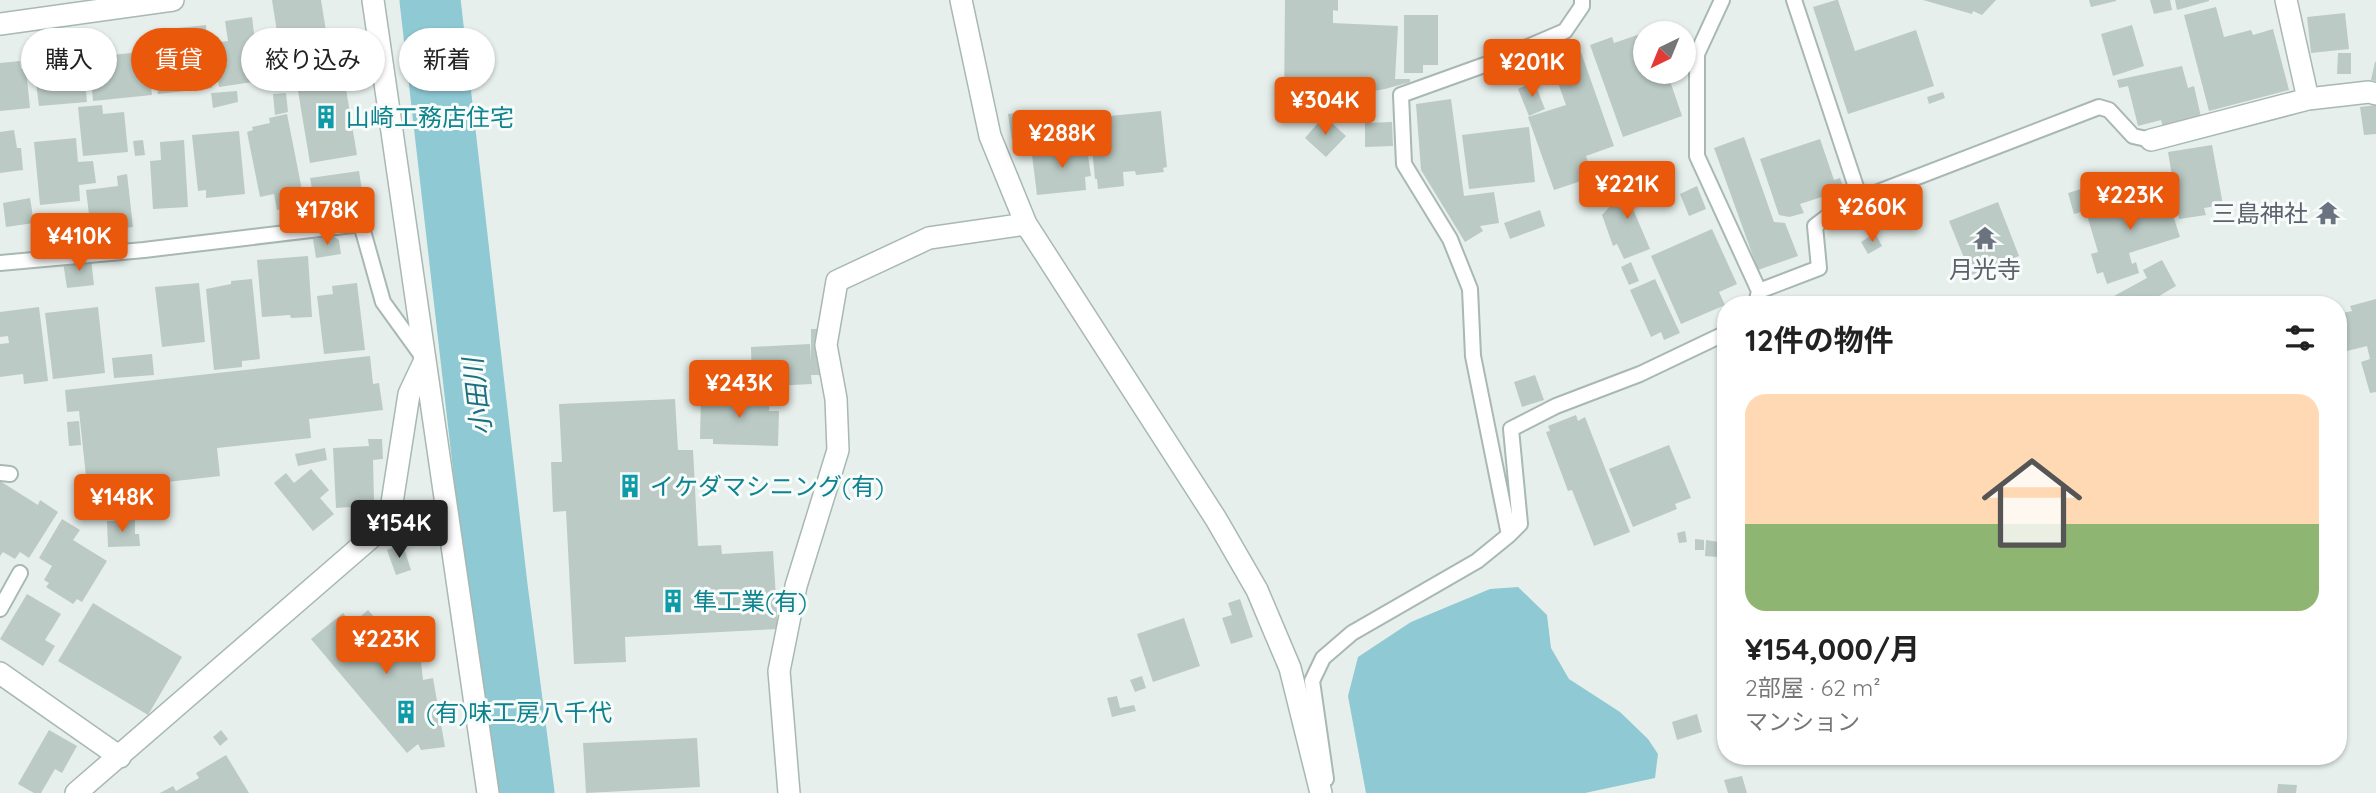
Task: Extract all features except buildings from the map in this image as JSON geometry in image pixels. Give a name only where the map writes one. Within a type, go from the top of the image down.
[{"type":"street","points":[[0,24],[173,0]]},
{"type":"street","points":[[373,0],[488,793]]},
{"type":"street","points":[[961,0],[990,136],[1027,224],[1216,519],[1257,590],[1290,668],[1321,793]]},
{"type":"street","points":[[2286,0],[2308,99]]},
{"type":"street","points":[[2151,140],[2308,99],[2369,92],[2376,94]]},
{"type":"street","points":[[789,793],[779,671],[796,586],[838,450],[836,399],[826,345],[836,281],[929,239],[1027,224]]},
{"type":"street","points":[[76,793],[389,522],[409,394],[425,360]]},
{"type":"street","points":[[0,673],[120,757]]},
{"type":"lane","points":[[1509,535],[1473,356],[1470,289],[1450,239],[1404,164],[1401,95],[1490,63],[1565,31],[1582,6],[1582,0]]},
{"type":"lane","points":[[1722,0],[1697,54],[1697,156],[1756,296]]},
{"type":"lane","points":[[1794,0],[1860,199]]},
{"type":"lane","points":[[1761,296],[1819,268],[1815,226],[1836,210],[1860,199],[2099,107],[2109,110],[2133,136],[2151,140]]},
{"type":"lane","points":[[0,263],[144,250],[361,224],[383,302],[425,360]]},
{"type":"lane","points":[[1328,793],[1312,681],[1323,658],[1352,633],[1477,561],[1520,524],[1511,429],[1556,406],[1640,374],[1717,337]]},
{"type":"lane","points":[[0,609],[20,573]]},
{"type":"water","points":[[1518,587],[1547,615],[1551,648],[1569,679],[1620,712],[1648,739],[1658,754],[1655,778],[1585,793],[1366,793],[1348,696],[1358,657],[1411,622],[1490,589]]},
{"type":"waterway","name":"小田川","points":[[430,0],[497,586],[524,793]]},
{"type":"place","name":"山崎工務店住宅","points":[[326,117]]},
{"type":"place","name":"三島神社","points":[[2328,213]]},
{"type":"place","name":"月光寺","points":[[1985,238]]},
{"type":"place","name":"イケダマシニング(有)","points":[[630,486]]},
{"type":"place","name":"隼工業(有)","points":[[673,601]]},
{"type":"place","name":"(有)味工房八千代","points":[[406,712]]}]
